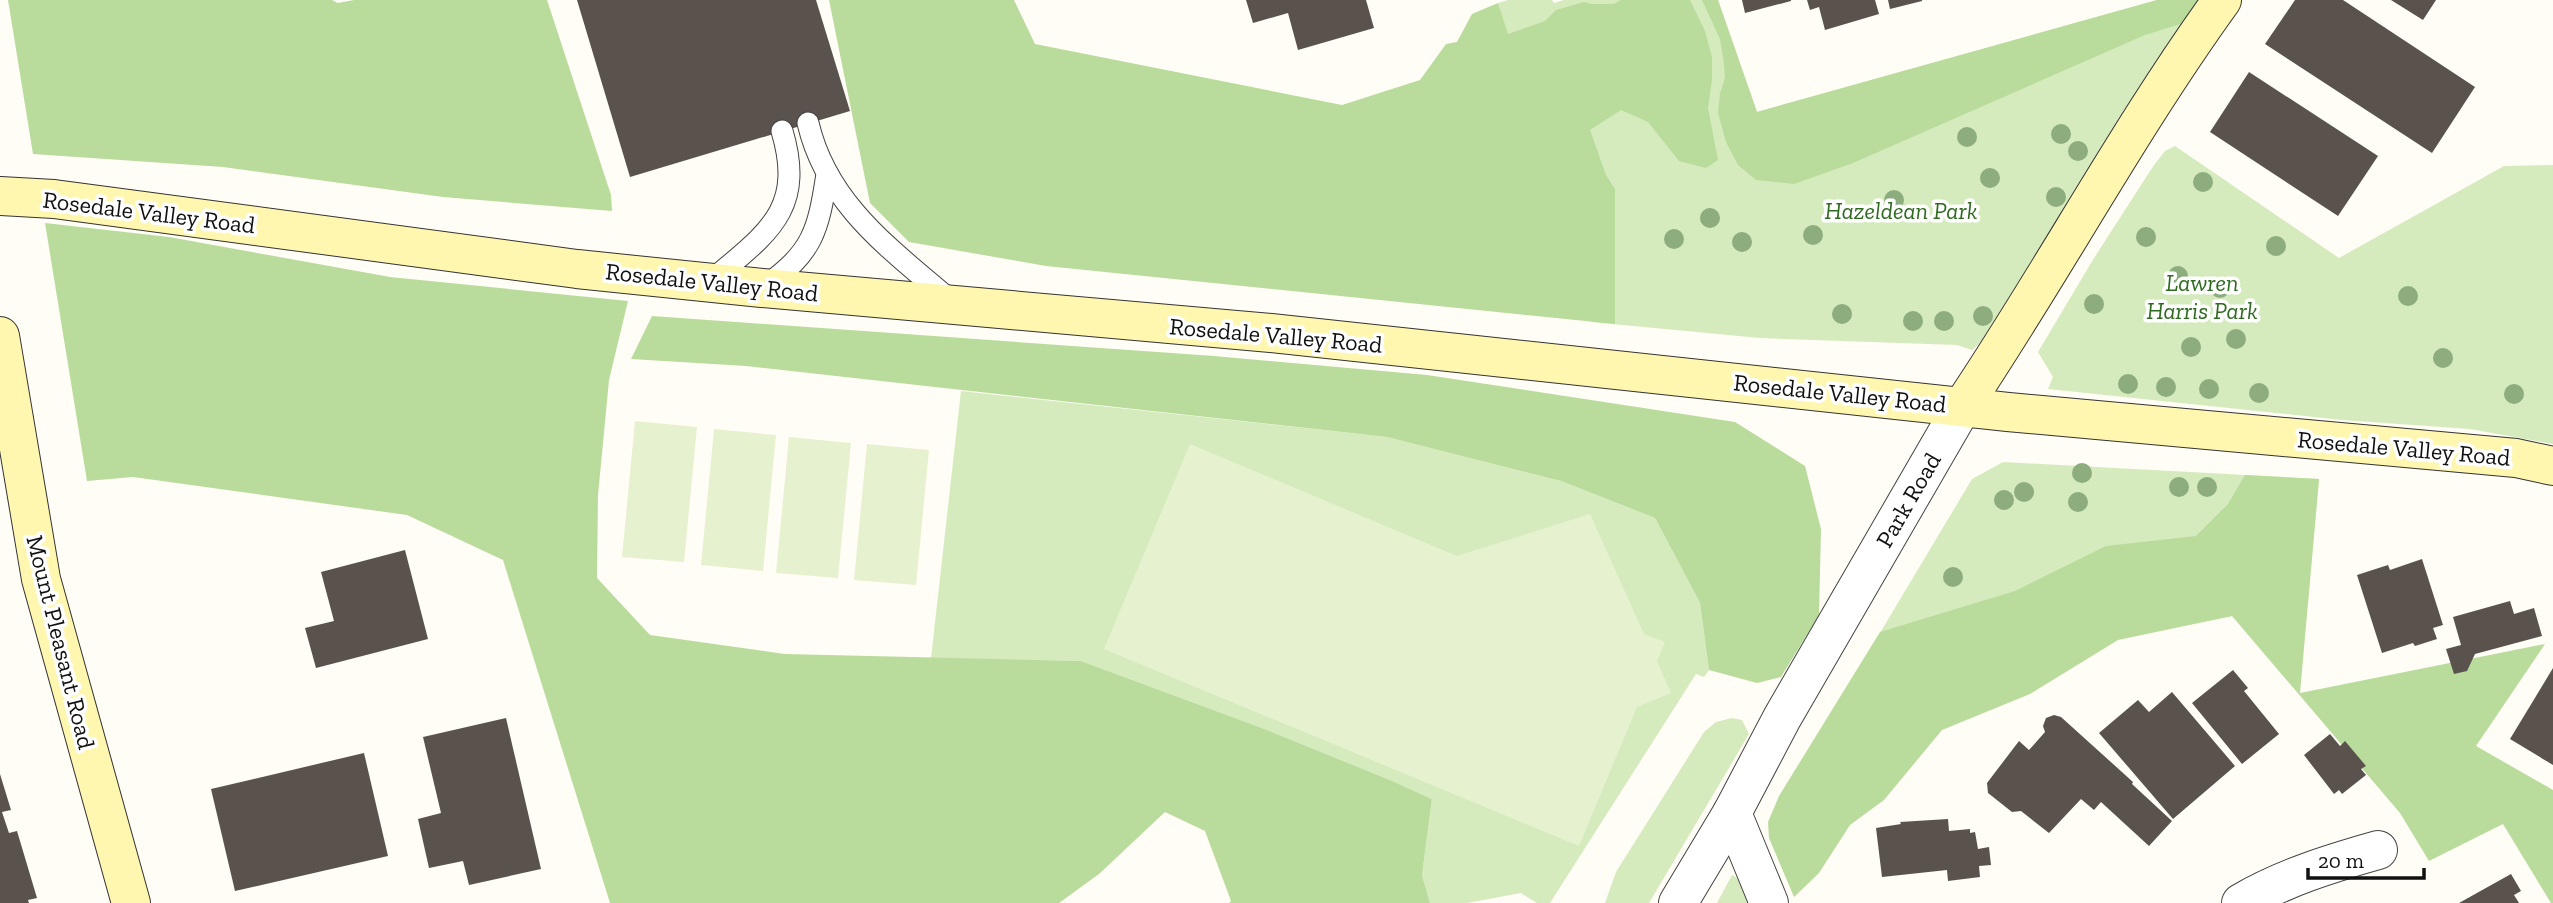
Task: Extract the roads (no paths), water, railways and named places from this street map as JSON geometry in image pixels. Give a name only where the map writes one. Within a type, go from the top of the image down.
[{"type":"street","name":"Park Road","points":[[1678,903],[1732,813],[1782,718],[1962,407],[2148,110],[2222,0]]},
{"type":"street","name":"Rosedale Valley Road","points":[[0,196],[54,199],[577,269],[1272,333],[1962,407],[2516,458],[2553,466]]},
{"type":"street","name":"Mount Pleasant Road","points":[[0,336],[41,579],[131,903]]},
{"type":"street","points":[[1732,813],[1769,903]]},
{"type":"street","points":[[2241,903],[2256,894],[2333,863],[2378,850]]},
{"type":"lane","points":[[808,123],[820,164],[841,198],[871,232],[956,306]]},
{"type":"lane","points":[[710,282],[764,236],[775,223],[786,200],[790,178],[788,150],[782,131]]},
{"type":"lane","points":[[762,288],[790,269],[806,251],[821,214],[827,174]]},
{"type":"park label","name":"Hazeldean Park","points":[[1901,210]]},
{"type":"park label","name":"Lawren Harris Park","points":[[2202,296]]}]
